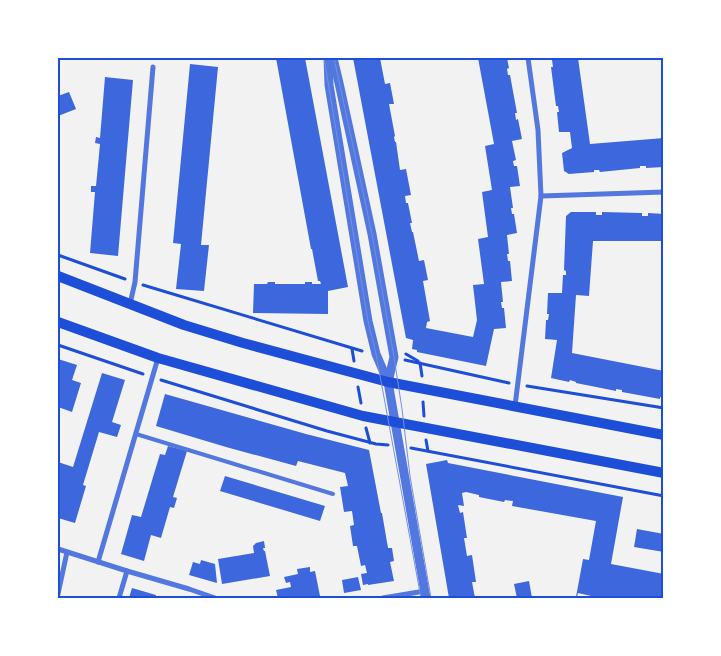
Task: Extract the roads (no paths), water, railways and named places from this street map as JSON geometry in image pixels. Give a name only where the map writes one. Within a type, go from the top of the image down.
[{"type":"main road","points":[[58,276],[184,325],[356,374],[388,382],[664,435]]},
{"type":"main road","points":[[58,322],[158,358],[363,416],[664,473]]},
{"type":"street","points":[[328,58],[329,85],[368,321],[376,354],[388,382],[425,595],[383,598]]},
{"type":"street","points":[[333,58],[372,234],[393,349],[394,357],[388,382]]},
{"type":"street","points":[[515,406],[541,196],[538,130],[528,58]]},
{"type":"street","points":[[130,305],[135,282],[153,67]]},
{"type":"street","points":[[541,196],[664,192]]},
{"type":"street","points":[[98,562],[158,358]]},
{"type":"street","points":[[58,550],[215,598]]},
{"type":"street","points":[[58,594],[67,552]]},
{"type":"street","points":[[119,598],[127,571]]},
{"type":"lane","points":[[136,434],[332,494]]},
{"type":"tram line","points":[[324,58],[368,321],[376,354],[421,598]]},
{"type":"tram line","points":[[334,58],[372,234],[394,357],[410,476],[431,598]]}]
